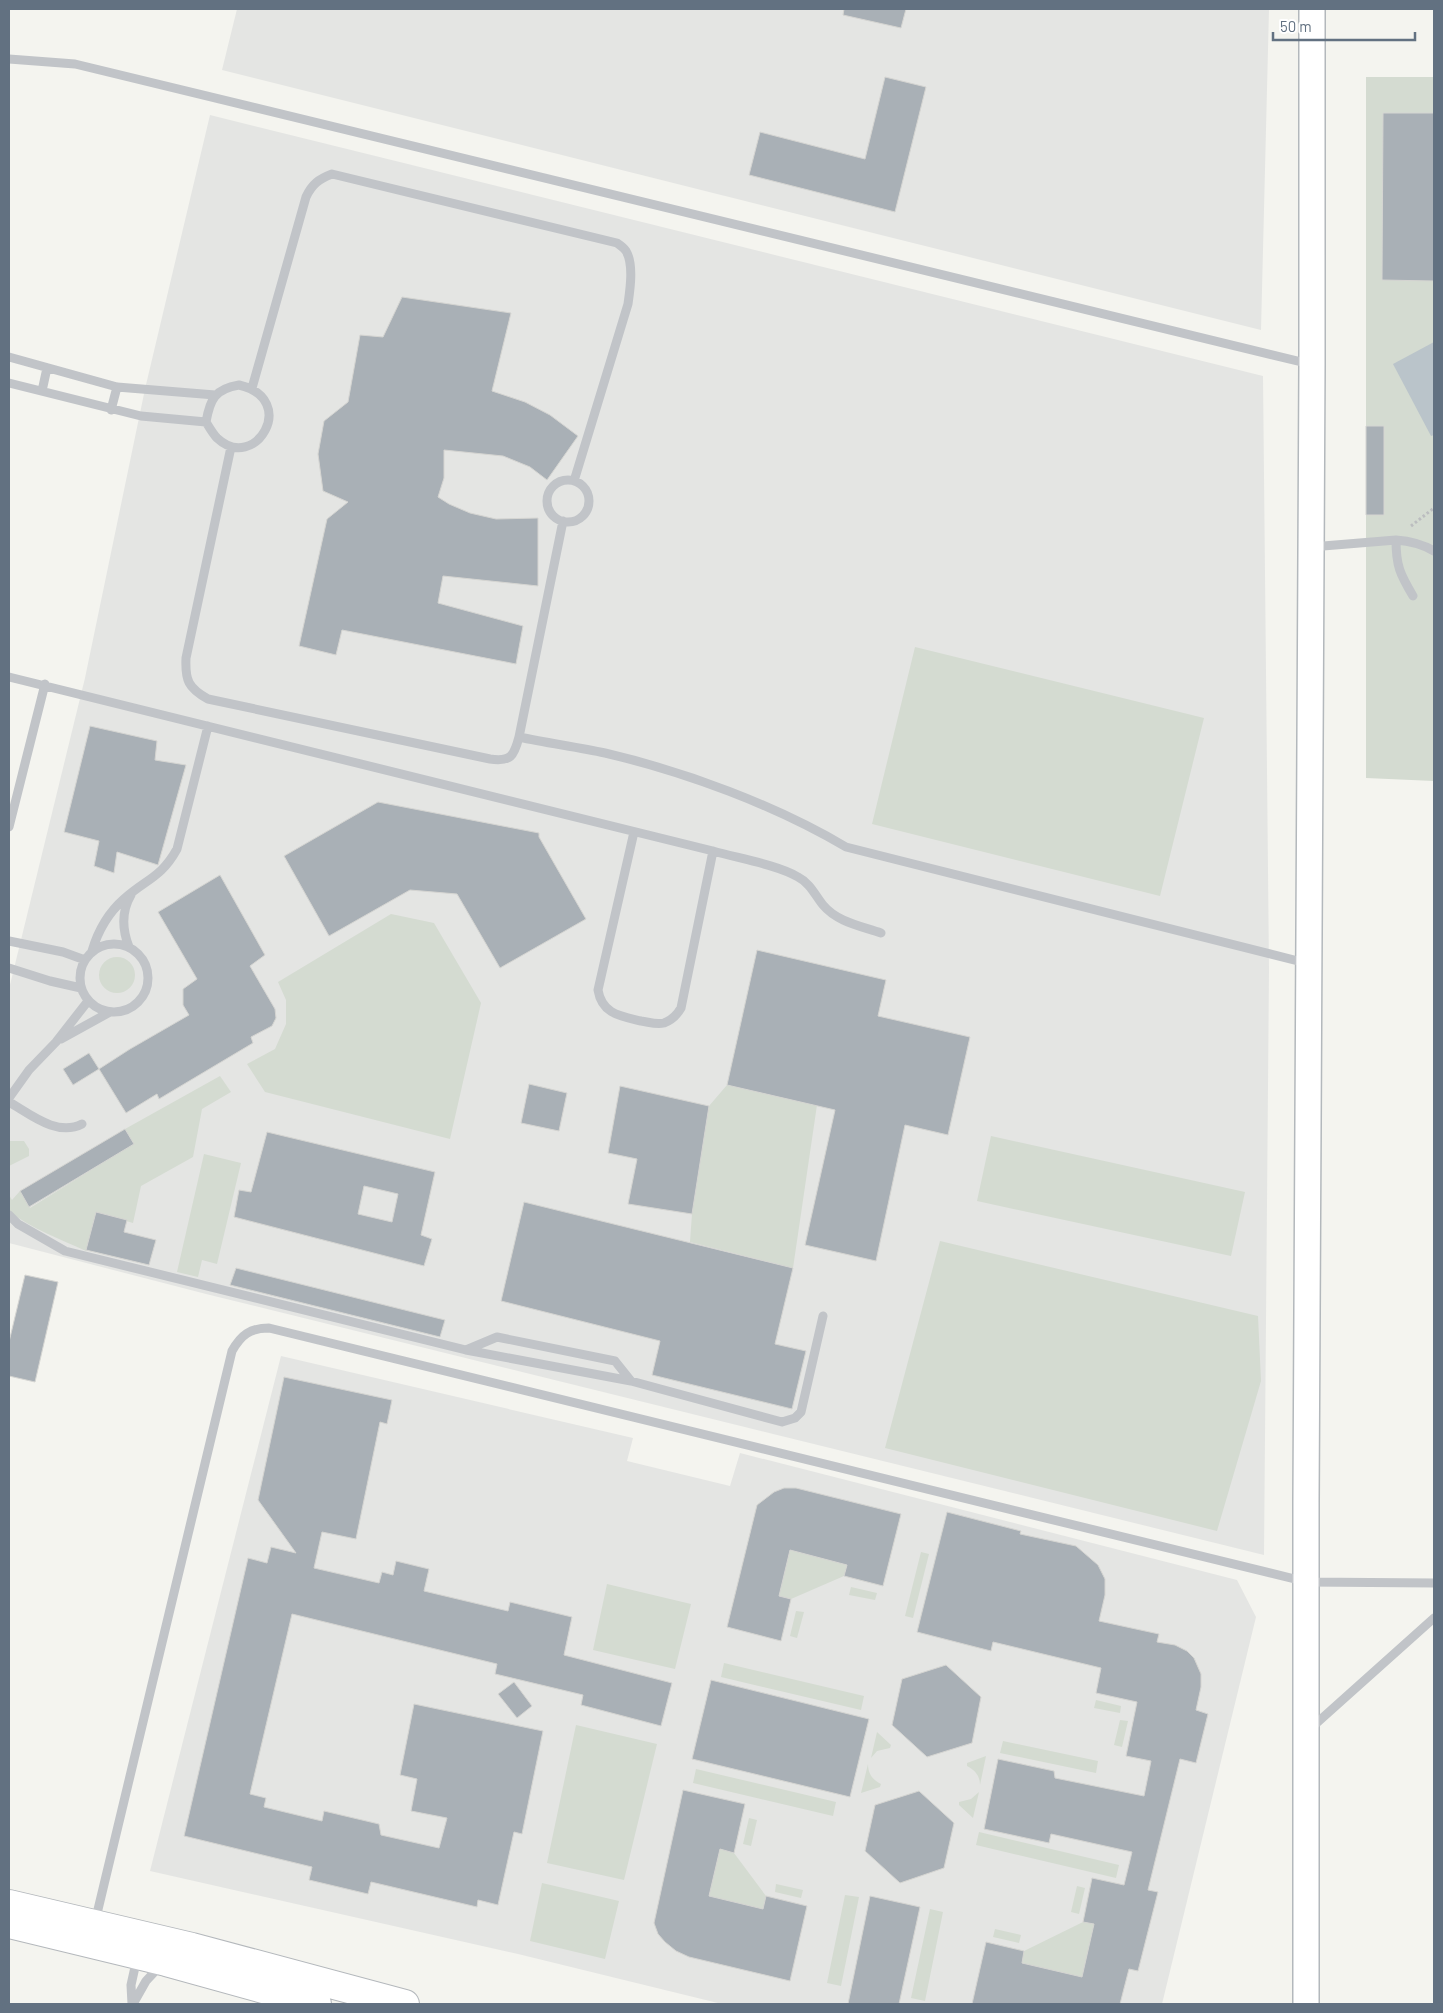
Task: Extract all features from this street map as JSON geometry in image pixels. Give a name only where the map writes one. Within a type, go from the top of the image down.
[{"type":"main road","points":[[9,1904],[94,1925],[141,1946],[166,1962],[317,2004]]},
{"type":"main road","points":[[9,1924],[141,1946],[201,1950],[404,2004]]},
{"type":"street","points":[[1306,2004],[1312,9]]},
{"type":"lane","points":[[9,59],[75,64],[1312,365]]},
{"type":"lane","points":[[252,388],[306,197],[310,188],[319,179],[332,174],[617,243],[626,252],[630,269],[631,283],[628,304],[574,481]]},
{"type":"lane","points":[[9,357],[117,387],[215,395]]},
{"type":"lane","points":[[42,391],[47,368]]},
{"type":"lane","points":[[9,383],[141,416],[206,422]]},
{"type":"lane","points":[[239,385],[252,388],[262,396],[268,408],[269,421],[265,433],[256,442],[244,447],[231,447],[217,438],[206,422],[209,406],[215,395],[226,387],[239,385]]},
{"type":"lane","points":[[111,410],[117,387]]},
{"type":"lane","points":[[231,447],[186,658],[188,681],[194,690],[208,699],[496,760],[502,761],[510,758],[515,751],[519,737],[563,522]]},
{"type":"lane","points":[[566,480],[574,481],[585,489],[589,503],[583,516],[577,520],[563,522],[551,514],[547,500],[553,486],[566,480]]},
{"type":"lane","points":[[1311,547],[1396,540],[1409,541],[1434,551]]},
{"type":"lane","points":[[1396,540],[1399,573],[1412,596]]},
{"type":"lane","points":[[9,676],[713,851],[783,871],[800,877],[813,890],[823,905],[838,918],[881,933]]},
{"type":"lane","points":[[9,827],[11,812],[45,684]]},
{"type":"lane","points":[[92,951],[107,917],[124,898],[156,876],[168,863],[177,848],[208,726]]},
{"type":"lane","points":[[519,737],[605,753],[718,788],[814,828],[846,847],[1309,964]]},
{"type":"lane","points":[[634,832],[598,990],[604,1007],[618,1016],[655,1024],[663,1023],[671,1020],[681,1008],[713,851]]},
{"type":"lane","points":[[129,947],[112,943],[102,945],[92,951],[84,960],[81,968],[81,988],[88,1001],[102,1010],[110,1012],[121,1011],[132,1007],[140,1000],[146,990],[147,968],[142,958],[129,947],[124,936],[123,924],[128,901],[134,891]]},
{"type":"lane","points":[[9,941],[63,952],[84,960]]},
{"type":"lane","points":[[9,968],[50,981],[81,988]]},
{"type":"lane","points":[[9,1098],[29,1070],[56,1042],[88,1001]]},
{"type":"lane","points":[[56,1042],[110,1012]]},
{"type":"lane","points":[[9,1102],[54,1126],[65,1129],[75,1128],[82,1124]]},
{"type":"lane","points":[[9,1216],[18,1224],[65,1251],[466,1350],[631,1381],[782,1422],[790,1420],[801,1412],[823,1316]]},
{"type":"lane","points":[[94,1925],[232,1351],[239,1339],[253,1329],[269,1328],[1307,1582],[1434,1583]]},
{"type":"lane","points":[[466,1350],[497,1338],[614,1361],[631,1381]]},
{"type":"lane","points":[[1306,1732],[1434,1618]]},
{"type":"lane","points":[[132,2004],[133,1975],[141,1946]]},
{"type":"lane","points":[[132,2004],[146,1981],[166,1962]]},
{"type":"path","points":[[1411,526],[1434,508]]},
{"type":"shaded area","points":[[237,9],[1269,9],[1261,330],[222,70]]},
{"type":"shaded area","points":[[1366,77],[1434,77],[1434,781],[1366,778]]},
{"type":"shaded area","points":[[210,115],[1263,376],[1269,969],[1264,1555],[206,1294],[9,1243],[9,989],[85,678],[145,389]]},
{"type":"shaded area","points":[[1434,342],[1434,435],[1431,436],[1393,364]]},
{"type":"shaded area","points":[[915,647],[1204,718],[1160,896],[872,824]]},
{"type":"shaded area","points":[[391,914],[434,923],[481,1003],[450,1139],[265,1092],[247,1064],[275,1049],[286,1024],[286,1000],[278,982]]},
{"type":"shaded area","points":[[117,957],[130,962],[135,975],[130,988],[117,993],[104,988],[99,975],[104,962]]},
{"type":"shaded area","points":[[220,1076],[231,1092],[202,1109],[193,1157],[141,1186],[133,1223],[96,1212],[86,1251],[56,1238],[9,1211],[9,1195],[12,1200],[20,1191],[30,1208],[133,1144],[125,1129]]},
{"type":"shaded area","points":[[727,1085],[817,1105],[793,1268],[690,1242],[692,1214],[709,1106]]},
{"type":"shaded area","points":[[991,1136],[1245,1192],[1231,1256],[977,1201]]},
{"type":"shaded area","points":[[9,1141],[24,1141],[29,1149],[29,1156],[9,1166]]},
{"type":"shaded area","points":[[204,1154],[241,1163],[217,1264],[202,1260],[198,1277],[177,1272]]},
{"type":"shaded area","points":[[940,1241],[1258,1316],[1261,1381],[1217,1531],[885,1448]]},
{"type":"shaded area","points":[[281,1356],[633,1438],[627,1461],[730,1486],[740,1453],[1237,1580],[1256,1617],[1162,2004],[722,2004],[518,1954],[150,1871]]},
{"type":"shaded area","points":[[790,1550],[847,1565],[844,1576],[791,1599],[779,1596]]},
{"type":"shaded area","points":[[921,1552],[929,1554],[913,1618],[905,1616]]},
{"type":"shaded area","points":[[607,1584],[691,1604],[675,1669],[593,1650]]},
{"type":"shaded area","points":[[851,1587],[877,1593],[875,1600],[849,1595]]},
{"type":"shaded area","points":[[796,1611],[804,1612],[797,1638],[790,1636]]},
{"type":"shaded area","points":[[724,1663],[864,1696],[861,1710],[721,1677]]},
{"type":"shaded area","points":[[1096,1700],[1121,1706],[1120,1713],[1094,1708]]},
{"type":"shaded area","points":[[1120,1720],[1128,1721],[1122,1747],[1114,1745]]},
{"type":"shaded area","points":[[576,1725],[657,1744],[624,1880],[547,1863]]},
{"type":"shaded area","points":[[877,1732],[891,1745],[890,1748],[877,1751],[871,1758]]},
{"type":"shaded area","points":[[1003,1741],[1098,1761],[1096,1773],[1000,1753]]},
{"type":"shaded area","points":[[986,1756],[980,1785],[978,1776],[975,1771],[967,1766],[967,1763]]},
{"type":"shaded area","points":[[868,1764],[871,1776],[881,1784],[880,1787],[861,1793]]},
{"type":"shaded area","points":[[696,1769],[836,1802],[833,1816],[693,1783]]},
{"type":"shaded area","points":[[979,1792],[973,1818],[959,1805],[959,1802],[971,1799]]},
{"type":"shaded area","points":[[749,1818],[757,1820],[751,1846],[743,1844]]},
{"type":"shaded area","points":[[979,1832],[1119,1865],[1116,1878],[976,1845]]},
{"type":"shaded area","points":[[720,1849],[734,1853],[766,1896],[763,1909],[709,1896]]},
{"type":"shaded area","points":[[542,1883],[619,1901],[605,1959],[530,1941]]},
{"type":"shaded area","points":[[776,1884],[803,1890],[801,1898],[775,1892]]},
{"type":"shaded area","points":[[1077,1886],[1085,1888],[1079,1914],[1071,1912]]},
{"type":"shaded area","points":[[845,1895],[859,1897],[841,1986],[827,1983]]},
{"type":"shaded area","points":[[930,1909],[943,1912],[925,2001],[911,1998]]},
{"type":"shaded area","points":[[1083,1922],[1094,1924],[1082,1977],[1022,1963],[1024,1951]]},
{"type":"shaded area","points":[[995,1929],[1021,1935],[1019,1943],[993,1937]]},
{"type":"building","points":[[844,9],[906,9],[901,28],[843,15]]},
{"type":"building","points":[[885,77],[926,87],[895,212],[749,175],[760,132],[865,159]]},
{"type":"building","points":[[1383,113],[1434,113],[1434,281],[1382,280]]},
{"type":"building","points":[[402,297],[511,313],[492,391],[525,402],[550,415],[578,436],[547,480],[530,467],[503,456],[444,450],[444,478],[438,497],[470,513],[496,519],[538,518],[538,586],[443,576],[438,603],[523,626],[516,664],[342,630],[336,655],[299,646],[327,519],[348,502],[323,491],[318,454],[324,421],[348,402],[360,335],[383,337]]},
{"type":"building","points":[[1366,426],[1384,426],[1384,515],[1366,515]]},
{"type":"building","points":[[90,726],[157,741],[155,760],[186,765],[158,865],[117,852],[114,873],[94,866],[99,841],[64,832]]},
{"type":"building","points":[[378,802],[539,833],[539,837],[586,919],[500,968],[457,894],[410,890],[329,936],[284,856]]},
{"type":"building","points":[[220,875],[265,955],[250,966],[275,1009],[276,1018],[272,1026],[251,1037],[253,1043],[159,1099],[157,1094],[126,1113],[99,1069],[189,1015],[183,1005],[183,989],[197,979],[158,912]]},
{"type":"building","points":[[757,950],[886,980],[878,1016],[970,1037],[948,1135],[905,1125],[876,1261],[805,1245],[835,1110],[727,1085]]},
{"type":"building","points":[[89,1053],[99,1069],[73,1085],[63,1069]]},
{"type":"building","points":[[529,1084],[567,1093],[559,1131],[521,1123]]},
{"type":"building","points":[[620,1086],[709,1106],[692,1214],[628,1204],[637,1159],[608,1153]]},
{"type":"building","points":[[125,1129],[134,1144],[29,1207],[20,1191]]},
{"type":"building","points":[[267,1132],[435,1172],[421,1235],[432,1239],[424,1266],[234,1217],[239,1190],[251,1192]],"holes":[[[364,1186],[398,1194],[392,1222],[358,1214]]]},
{"type":"building","points":[[524,1202],[793,1268],[775,1344],[806,1351],[792,1409],[652,1375],[660,1341],[501,1301]]},
{"type":"building","points":[[96,1212],[127,1220],[124,1232],[156,1240],[149,1265],[86,1250]]},
{"type":"building","points":[[236,1268],[445,1320],[440,1337],[230,1285]]},
{"type":"building","points":[[25,1275],[58,1282],[35,1382],[9,1376],[9,1342]]},
{"type":"building","points":[[284,1377],[392,1400],[387,1424],[380,1422],[356,1539],[322,1532],[314,1568],[379,1583],[382,1572],[393,1575],[396,1561],[429,1569],[424,1591],[508,1611],[510,1602],[572,1617],[564,1655],[672,1683],[661,1726],[581,1705],[583,1695],[495,1674],[497,1664],[292,1614],[250,1794],[266,1798],[264,1807],[322,1821],[324,1811],[379,1824],[381,1835],[439,1848],[447,1818],[411,1811],[417,1779],[400,1775],[414,1704],[543,1731],[522,1834],[514,1832],[498,1905],[478,1900],[477,1907],[371,1882],[368,1894],[309,1880],[312,1867],[184,1836],[248,1558],[267,1563],[271,1547],[296,1553],[258,1500]]},
{"type":"building","points":[[784,1488],[796,1488],[901,1514],[883,1586],[844,1576],[847,1565],[790,1550],[779,1596],[791,1599],[781,1641],[727,1627],[757,1505],[774,1492]]},
{"type":"building","points":[[947,1512],[1021,1531],[1020,1534],[1076,1546],[1098,1565],[1105,1579],[1105,1595],[1099,1621],[1159,1634],[1157,1642],[1175,1645],[1187,1651],[1194,1658],[1201,1674],[1201,1687],[1196,1710],[1208,1714],[1196,1763],[1180,1759],[1148,1890],[1158,1892],[1138,1971],[1129,1969],[1120,2004],[972,2004],[986,1942],[1024,1951],[1022,1963],[1082,1977],[1094,1924],[1083,1922],[1092,1878],[1124,1885],[1132,1852],[1051,1834],[1049,1843],[984,1829],[998,1759],[1054,1771],[1055,1778],[1144,1796],[1151,1761],[1126,1756],[1137,1702],[1096,1693],[1101,1668],[993,1642],[991,1651],[917,1632]]},
{"type":"building","points":[[946,1665],[981,1697],[972,1743],[927,1757],[892,1725],[902,1679]]},
{"type":"building","points":[[711,1680],[869,1719],[850,1797],[692,1759]]},
{"type":"building","points":[[514,1682],[532,1706],[517,1718],[498,1694]]},
{"type":"building","points":[[683,1790],[745,1804],[734,1853],[720,1849],[709,1896],[763,1909],[766,1896],[807,1906],[790,1981],[689,1957],[676,1951],[658,1934],[654,1923]]},
{"type":"building","points":[[919,1791],[954,1823],[944,1868],[900,1883],[865,1851],[875,1805]]},
{"type":"building","points":[[870,1896],[920,1907],[899,2004],[848,2004]]}]
